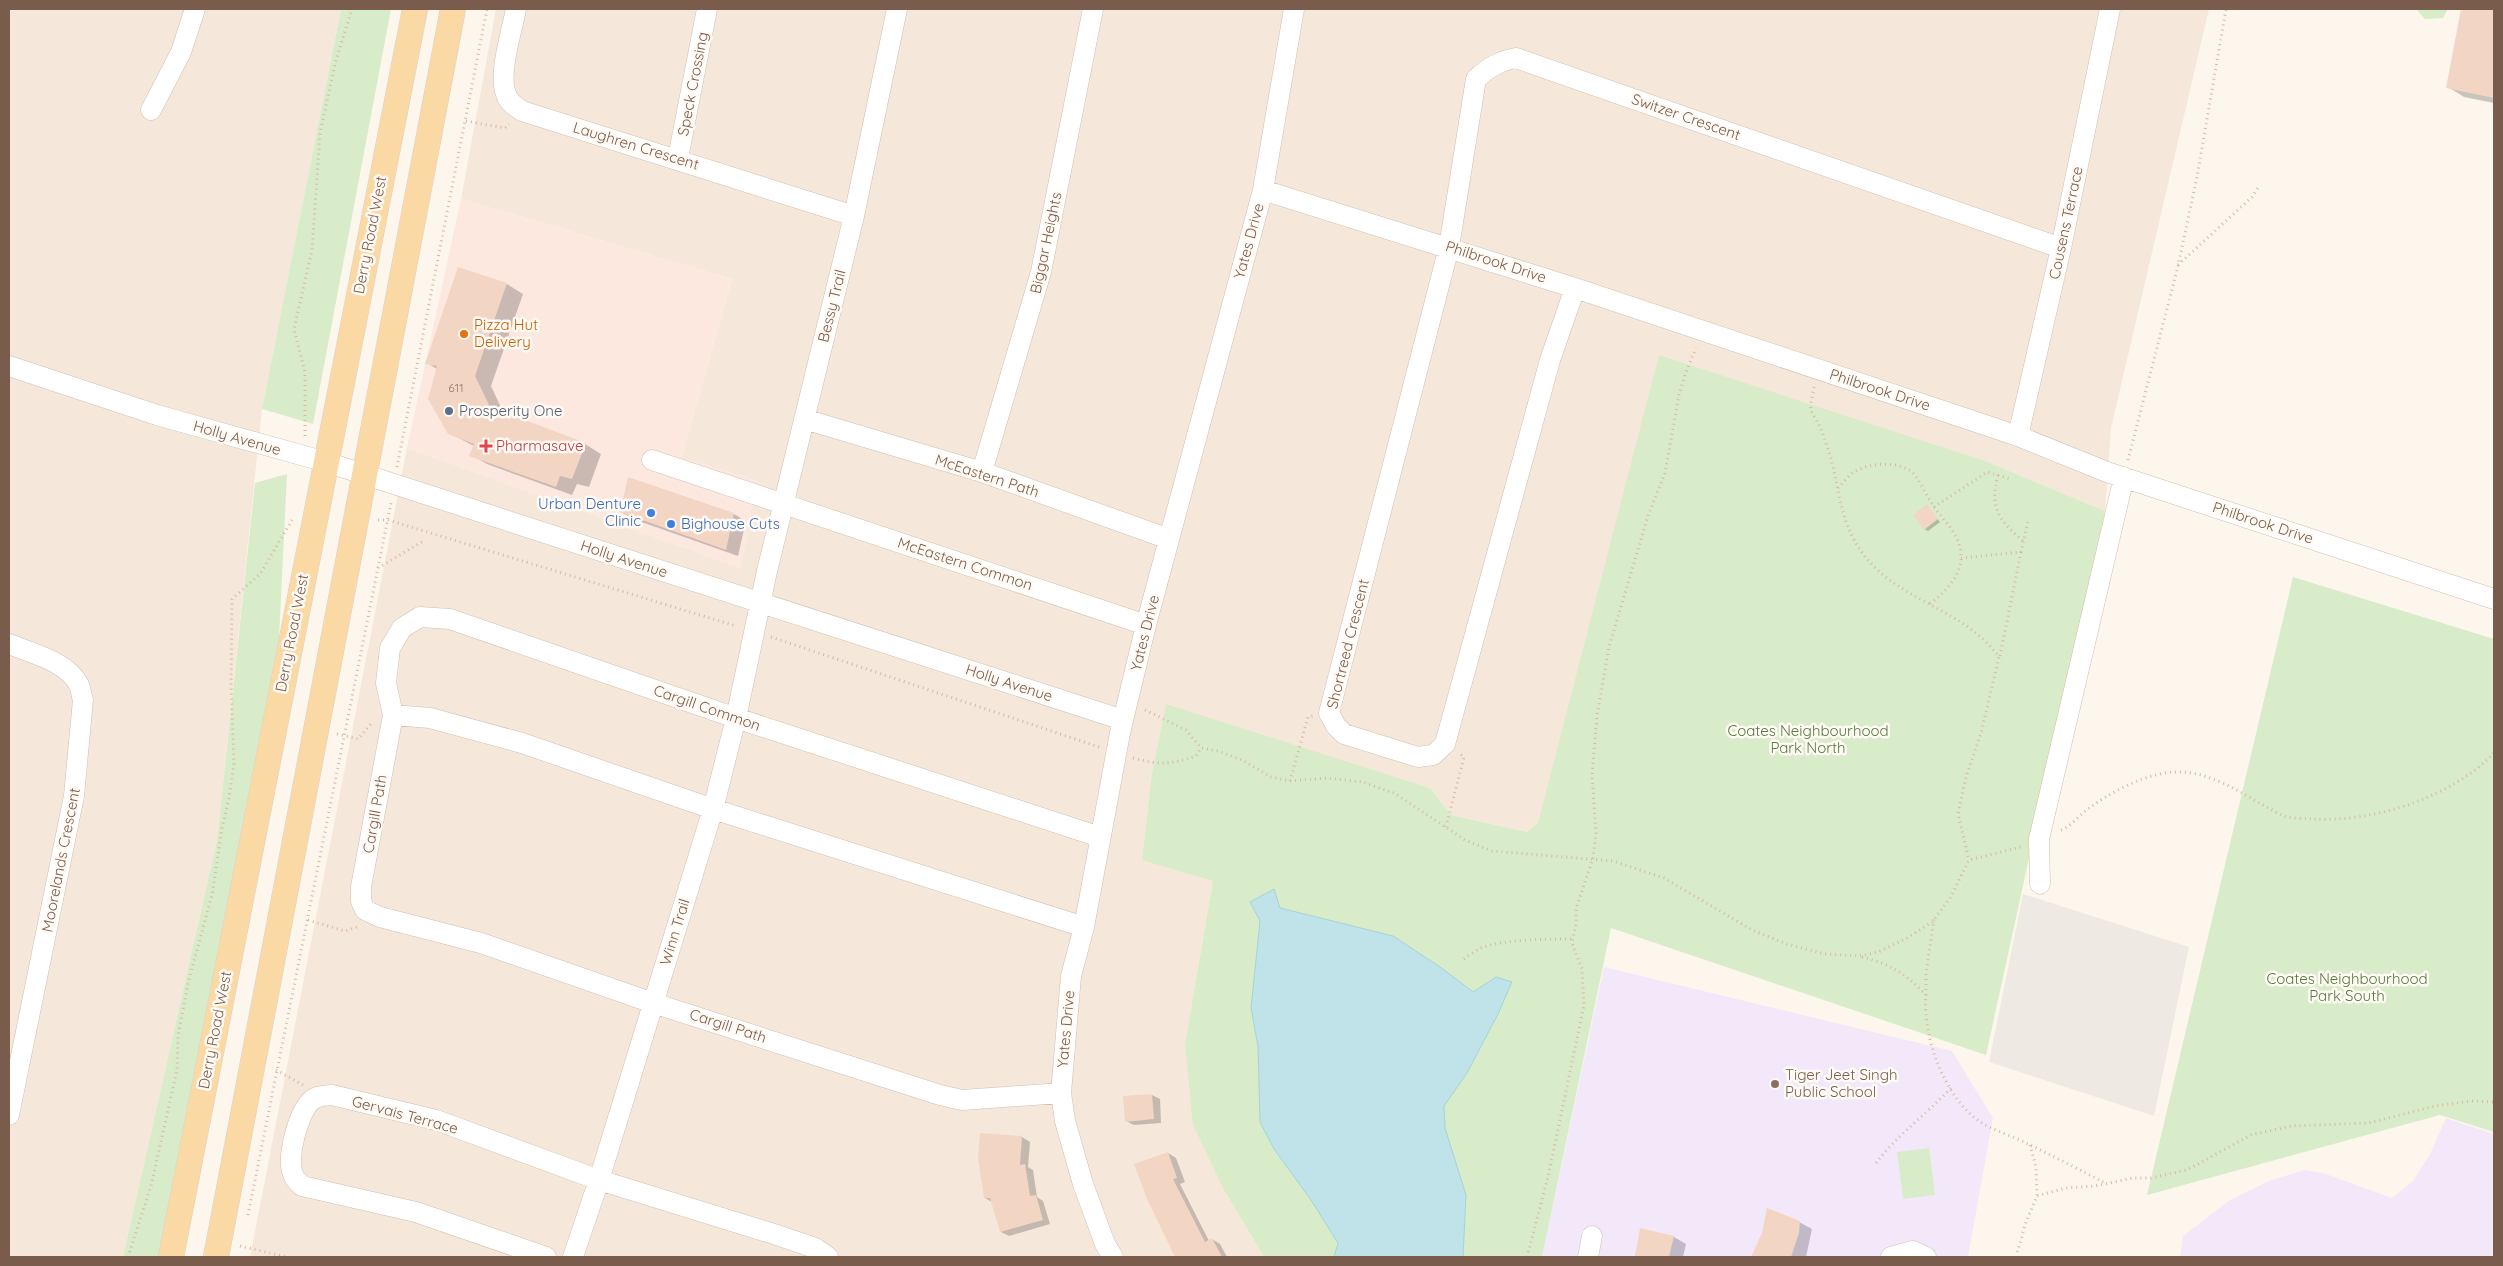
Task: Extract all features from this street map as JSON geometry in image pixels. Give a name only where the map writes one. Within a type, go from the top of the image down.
[{"type":"main road","name":"Derry Road West","points":[[171,1257],[315,460],[415,9]]},
{"type":"main road","points":[[230,1249],[254,1065],[454,9]]},
{"type":"street","points":[[151,110],[182,52],[195,9]]},
{"type":"street","points":[[516,9],[503,80],[510,103],[522,111]]},
{"type":"street","name":"Speck Crossing","points":[[678,158],[707,9]]},
{"type":"street","name":"Bessy Trail","points":[[760,602],[854,216],[897,9]]},
{"type":"street","name":"Biggar Heights","points":[[982,472],[1041,272],[1093,9]]},
{"type":"street","name":"Yates Drive","points":[[1113,1257],[1105,1244],[1083,1184],[1065,1121],[1061,1093],[1071,976],[1084,927],[1125,711],[1146,625],[1263,190],[1294,9]]},
{"type":"street","name":"Cousens Terrace","points":[[2018,436],[2061,248],[2110,9]]},
{"type":"street","name":"Switzer Crescent","points":[[1449,247],[1476,78],[1503,60],[1516,58],[2061,248]]},
{"type":"street","name":"Laughren Crescent","points":[[522,111],[678,158],[854,216]]},
{"type":"street","name":"Philbrook Drive","points":[[1263,190],[1575,288],[2018,436],[2124,477],[2494,599]]},
{"type":"street","name":"Shortreed Crescent","points":[[1445,744],[1433,755],[1418,758],[1344,734],[1336,726],[1329,713],[1449,247]]},
{"type":"street","points":[[1445,744],[1550,360],[1575,288]]},
{"type":"street","name":"Holly Avenue","points":[[9,366],[156,415],[366,475],[760,602],[1125,711]]},
{"type":"street","name":"McEastern Path","points":[[804,419],[982,472],[1169,539]]},
{"type":"street","name":"McEastern Common","points":[[652,460],[1146,625]]},
{"type":"street","points":[[2040,884],[2039,839],[2124,477]]},
{"type":"street","name":"Winn Trail","points":[[573,1257],[599,1180],[713,809],[736,718],[760,602]]},
{"type":"street","name":"Cargill Common","points":[[393,715],[386,683],[390,648],[402,628],[420,617],[450,619],[736,718],[1100,837]]},
{"type":"street","name":"Moorelands Crescent","points":[[9,644],[52,662],[67,671],[79,685],[82,700],[74,796],[9,1115]]},
{"type":"street","points":[[393,715],[430,718],[522,743],[713,809],[1084,927]]},
{"type":"street","name":"Cargill Path","points":[[393,715],[362,886],[361,901],[365,910],[380,917],[481,942],[653,1003],[940,1095],[962,1100],[1061,1093]]},
{"type":"street","name":"Gervais Terrace","points":[[320,1096],[332,1095],[436,1120],[599,1180],[815,1248],[828,1257]]},
{"type":"street","points":[[320,1096],[312,1100],[303,1110],[294,1141],[290,1164],[293,1176],[302,1186],[416,1212],[546,1257]]},
{"type":"street","points":[[1588,1257],[1592,1236]]},
{"type":"street","points":[[1891,1257],[1913,1251],[1926,1257]]},
{"type":"path","points":[[315,460],[305,372],[294,329],[312,250],[320,133],[336,60],[352,9]]},
{"type":"path","points":[[248,1217],[388,520],[487,9]]},
{"type":"path","points":[[2124,477],[2178,266],[2197,177],[2226,9]]},
{"type":"path","points":[[466,120],[505,128],[522,111]]},
{"type":"path","points":[[2178,266],[2252,197],[2259,186]]},
{"type":"path","points":[[1527,1257],[1548,1177],[1584,1005],[1582,969],[1572,943],[1576,924],[1576,910],[1593,858],[1596,833],[1592,775],[1597,716],[1609,646],[1648,516],[1665,473],[1686,372],[1703,331]]},
{"type":"path","points":[[1818,370],[1811,410],[1826,443],[1839,503],[1852,536],[1872,566],[1894,585],[1915,598],[1930,604],[1988,642],[1999,657]]},
{"type":"path","points":[[1837,489],[1853,472],[1870,465],[1892,465],[1911,470],[1934,507],[1954,532],[1960,545],[1961,558],[1957,578],[1947,590],[1930,604]]},
{"type":"path","points":[[1934,507],[1987,472],[2012,479]]},
{"type":"path","points":[[1998,475],[1994,490],[1994,503],[1999,516],[2008,528],[2024,541]]},
{"type":"path","points":[[128,1257],[151,1186],[177,1070],[178,1036],[188,983],[212,895],[222,828],[229,798],[234,763],[231,685],[232,599],[260,574],[293,518]]},
{"type":"path","points":[[358,519],[388,520],[754,632],[1116,754],[1160,765],[1196,756],[1202,748]]},
{"type":"path","points":[[1860,956],[1878,952],[1907,938],[1934,918],[1950,898],[1969,860],[1958,814],[1966,777],[1981,733],[2028,521]]},
{"type":"path","points":[[378,568],[425,540]]},
{"type":"path","points":[[1961,558],[2022,552]]},
{"type":"path","points":[[1125,711],[1186,730],[1202,748],[1218,751],[1242,760],[1271,777],[1290,781],[1327,778],[1362,782],[1394,793],[1465,840],[1492,851],[1613,861],[1664,878],[1685,889],[1713,909],[1752,930],[1787,944],[1825,954],[1860,956],[1885,963],[1911,980],[1926,995]]},
{"type":"path","points":[[1290,781],[1308,717],[1329,713]]},
{"type":"path","points":[[317,730],[358,739],[372,724],[393,715]]},
{"type":"path","points":[[1445,744],[1464,756],[1446,827]]},
{"type":"path","points":[[1969,860],[2028,845],[2067,828],[2087,809],[2146,777],[2174,772],[2204,774],[2286,817],[2347,820],[2389,810],[2455,784],[2484,764],[2494,753]]},
{"type":"path","points":[[308,920],[345,931],[380,917]]},
{"type":"path","points":[[1934,918],[1926,974],[1924,1012],[1937,1063],[1958,1101],[1981,1122],[2030,1144],[2105,1184]]},
{"type":"path","points":[[1464,959],[1482,948],[1499,944],[1542,938],[1573,939]]},
{"type":"path","points":[[254,1065],[278,1070],[320,1096]]},
{"type":"path","points":[[1876,1163],[1890,1145],[1931,1110],[1950,1088]]},
{"type":"path","points":[[2037,1196],[2066,1188],[2105,1184],[2133,1178],[2151,1178],[2187,1170],[2251,1135],[2268,1130],[2291,1126],[2369,1123],[2435,1106],[2472,1101],[2494,1102]]},
{"type":"path","points":[[2016,1257],[2026,1222],[2037,1196],[2036,1167],[2030,1144]]},
{"type":"path","points":[[230,1249],[244,1236]]},
{"type":"path","points":[[230,1249],[288,1257]]},
{"type":"shaded area","points":[[9,9],[341,9],[262,409],[217,840],[123,1257],[9,1257]]},
{"type":"shaded area","points":[[496,9],[2209,9],[2111,428],[2105,511],[1988,462],[1527,832],[1451,815],[1430,788],[1166,705],[1152,772],[1142,859],[1213,881],[1185,1043],[1224,1190],[1264,1257],[250,1257],[407,448],[741,568],[681,458],[732,279],[461,199]]},
{"type":"shaded area","points":[[461,199],[732,279],[681,457],[757,480],[741,568],[407,448]]},
{"type":"shaded area","points":[[2023,894],[2189,947],[2154,1116],[1989,1062]]},
{"type":"shaded area","name":"Tiger Jeet Singh Public School","points":[[1604,967],[1952,1051],[1993,1118],[1968,1257],[1542,1257]]},
{"type":"shaded area","points":[[2446,1118],[2494,1134],[2494,1257],[2180,1257],[2183,1236],[2230,1200],[2269,1181],[2304,1170],[2323,1173],[2392,1198],[2413,1181],[2430,1154]]},
{"type":"green space","points":[[341,9],[391,9],[313,424],[262,409]]},
{"type":"green space","points":[[2416,9],[2448,9],[2443,18],[2425,19]]},
{"type":"green space","name":"Coates Neighbourhood Park North","points":[[1659,355],[1988,462],[2105,511],[1986,1055],[1611,928],[1542,1257],[1264,1257],[1224,1190],[1193,1125],[1185,1043],[1213,881],[1142,860],[1152,772],[1166,704],[1430,788],[1451,815],[1527,832],[1538,823]]},
{"type":"green space","points":[[287,474],[271,804],[179,1257],[123,1257],[217,840],[255,483]]},
{"type":"green space","name":"Coates Neighbourhood Park South","points":[[2293,577],[2494,639],[2494,1132],[2440,1115],[2147,1195]]},
{"type":"green space","points":[[1929,1148],[1935,1195],[1903,1199],[1897,1152]]},
{"type":"water","points":[[1274,889],[1280,908],[1393,936],[1443,969],[1473,992],[1496,977],[1512,982],[1498,1014],[1467,1073],[1444,1106],[1445,1128],[1466,1195],[1463,1257],[1334,1257],[1338,1243],[1311,1200],[1274,1149],[1260,1122],[1258,1046],[1251,1008],[1260,921],[1250,902]]},
{"type":"building","points":[[2461,9],[2494,9],[2494,98],[2446,88]]},
{"type":"building","points":[[458,267],[507,283],[475,376],[490,407],[586,443],[572,479],[560,476],[556,487],[469,456],[474,444],[448,434],[428,399],[437,366],[425,364]]},
{"type":"building","points":[[628,477],[734,513],[726,550],[620,512]]},
{"type":"building","points":[[1927,504],[1938,519],[1924,530],[1913,515]]},
{"type":"building","points":[[1152,1094],[1154,1119],[1125,1122],[1123,1096]]},
{"type":"building","points":[[980,1133],[1022,1136],[1020,1165],[1025,1164],[1030,1196],[1036,1195],[1043,1220],[1000,1232],[990,1198],[984,1198],[978,1158]]},
{"type":"building","points":[[1168,1152],[1177,1178],[1173,1179],[1205,1242],[1212,1238],[1222,1257],[1175,1257],[1147,1199],[1134,1164]]},
{"type":"building","points":[[1767,1208],[1800,1221],[1799,1233],[1791,1257],[1751,1257],[1762,1233]]},
{"type":"building","points":[[1640,1228],[1674,1236],[1669,1257],[1635,1257]]},
{"type":"place","name":"Pizza Hut Delivery","points":[[464,334]]},
{"type":"place","name":"Prosperity One","points":[[449,411]]},
{"type":"place","name":"Pharmasave","points":[[486,446]]},
{"type":"place","name":"Urban Denture Clinic","points":[[651,513]]},
{"type":"place","name":"Bighouse Cuts","points":[[671,524]]},
{"type":"place","name":"Tiger Jeet Singh Public School","points":[[1775,1084]]}]
